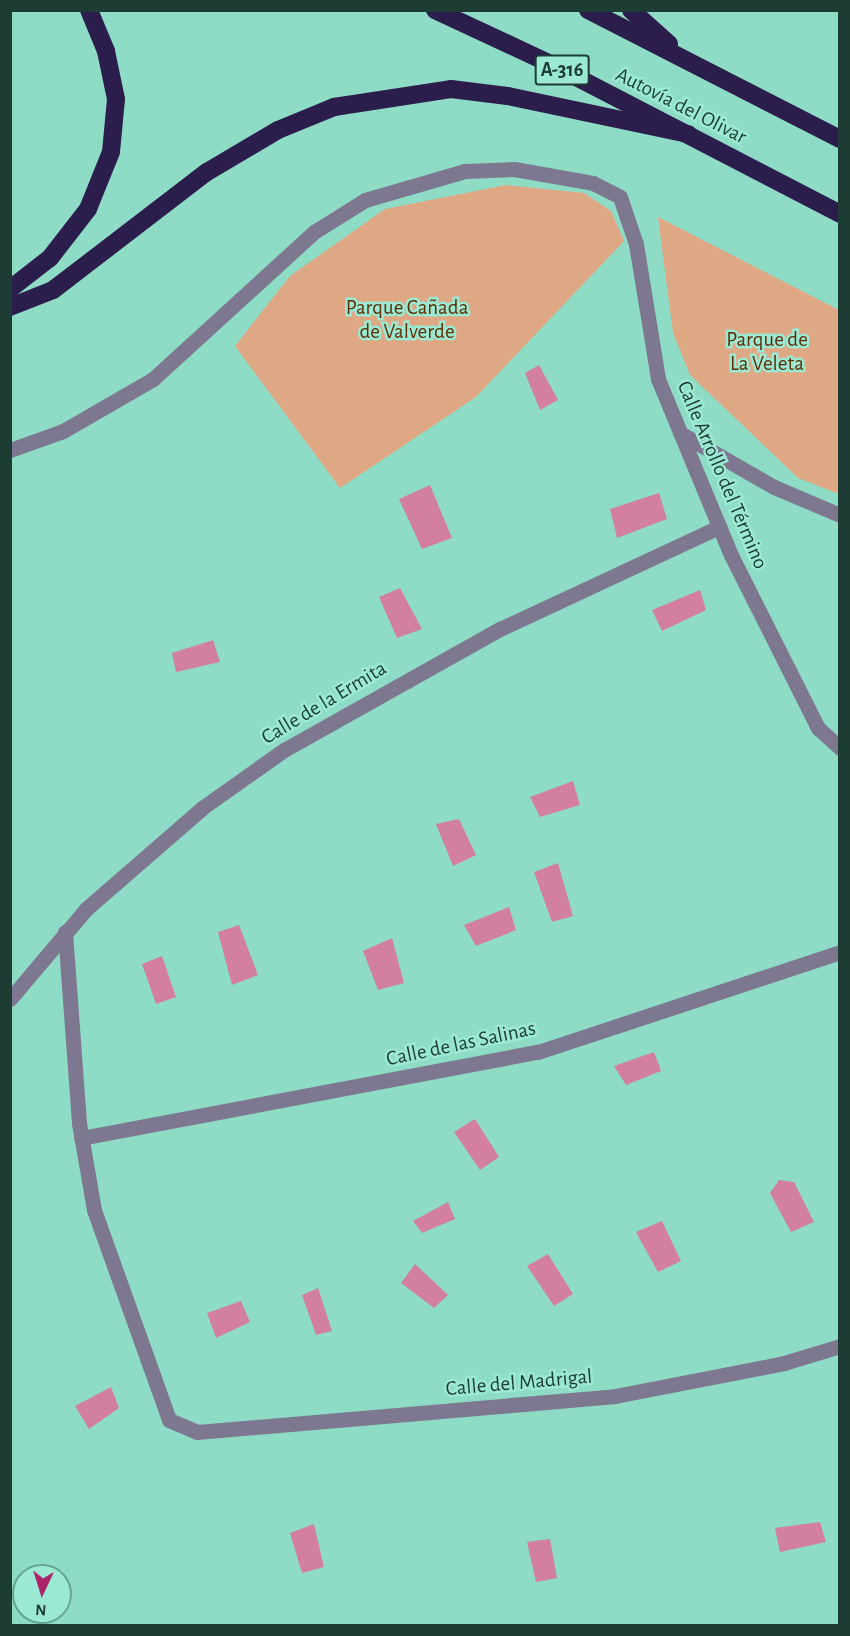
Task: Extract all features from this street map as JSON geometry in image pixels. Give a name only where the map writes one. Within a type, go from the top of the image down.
[{"type":"highway","points":[[10,289],[50,258],[88,209],[111,152],[116,99],[106,51],[89,10]]},
{"type":"highway","name":"Autovía del Olivar","points":[[435,10],[688,134],[840,214]]},
{"type":"highway","name":"Autovía del Olivar","points":[[588,10],[840,139]]},
{"type":"highway","points":[[631,10],[686,59]]},
{"type":"highway","points":[[10,306],[53,290],[207,172],[278,130],[334,107],[451,89],[508,96],[688,134]]},
{"type":"street","name":"Calle Arrollo del Término","points":[[10,450],[63,431],[153,379],[314,232],[365,200],[465,171],[514,169],[561,174],[620,197],[636,244],[658,379],[719,527],[818,728],[840,748]]},
{"type":"street","points":[[680,433],[774,487],[840,515]]},
{"type":"street","name":"Calle de la Ermita","points":[[10,999],[65,932],[202,808],[284,750],[500,629],[719,527]]},
{"type":"street","points":[[65,932],[81,1138]]},
{"type":"street","name":"Calle de las Salinas","points":[[81,1138],[538,1052],[840,952]]},
{"type":"street","name":"Calle del Madrigal","points":[[81,1138],[94,1210],[169,1420],[196,1432],[615,1396],[784,1363],[840,1346]]},
{"type":"green space","name":"Parque Cañada de Valverde","points":[[506,185],[584,193],[611,211],[624,241],[476,397],[340,488],[235,346],[290,276],[385,209]]},
{"type":"green space","name":"Parque de La Veleta","points":[[658,217],[839,310],[839,494],[798,478],[690,375],[673,333]]},
{"type":"shaded area","points":[[539,365],[558,400],[540,410],[525,373]]},
{"type":"shaded area","points":[[430,485],[452,538],[422,549],[399,499]]},
{"type":"shaded area","points":[[659,493],[667,519],[617,538],[610,509]]},
{"type":"shaded area","points":[[400,588],[422,629],[397,638],[379,597]]},
{"type":"shaded area","points":[[700,590],[706,610],[662,631],[652,610]]},
{"type":"shaded area","points":[[213,640],[220,662],[176,672],[172,653]]},
{"type":"shaded area","points":[[573,781],[580,805],[540,817],[530,797]]},
{"type":"shaded area","points":[[459,819],[476,855],[453,866],[436,824]]},
{"type":"shaded area","points":[[558,863],[573,916],[552,922],[534,872]]},
{"type":"shaded area","points":[[509,907],[516,930],[476,946],[464,925]]},
{"type":"shaded area","points":[[239,925],[258,975],[232,985],[218,932]]},
{"type":"shaded area","points":[[392,938],[404,983],[378,990],[363,951]]},
{"type":"shaded area","points":[[162,956],[176,997],[156,1004],[142,964]]},
{"type":"shaded area","points":[[654,1052],[661,1071],[626,1085],[614,1066]]},
{"type":"shaded area","points":[[475,1119],[499,1157],[480,1170],[454,1132]]},
{"type":"shaded area","points":[[779,1180],[794,1182],[814,1222],[791,1232],[770,1193]]},
{"type":"shaded area","points":[[448,1202],[455,1219],[422,1233],[413,1221]]},
{"type":"shaded area","points":[[662,1221],[681,1261],[658,1272],[636,1232]]},
{"type":"shaded area","points":[[548,1254],[573,1294],[554,1306],[527,1266]]},
{"type":"shaded area","points":[[415,1264],[448,1295],[434,1308],[401,1283]]},
{"type":"shaded area","points":[[318,1288],[332,1331],[316,1335],[302,1295]]},
{"type":"shaded area","points":[[241,1301],[250,1322],[216,1338],[207,1313]]},
{"type":"shaded area","points":[[111,1387],[119,1408],[89,1429],[75,1406]]},
{"type":"shaded area","points":[[820,1522],[826,1542],[780,1552],[775,1528]]},
{"type":"shaded area","points":[[314,1524],[324,1567],[302,1573],[290,1533]]},
{"type":"shaded area","points":[[550,1539],[557,1578],[536,1582],[527,1542]]}]
